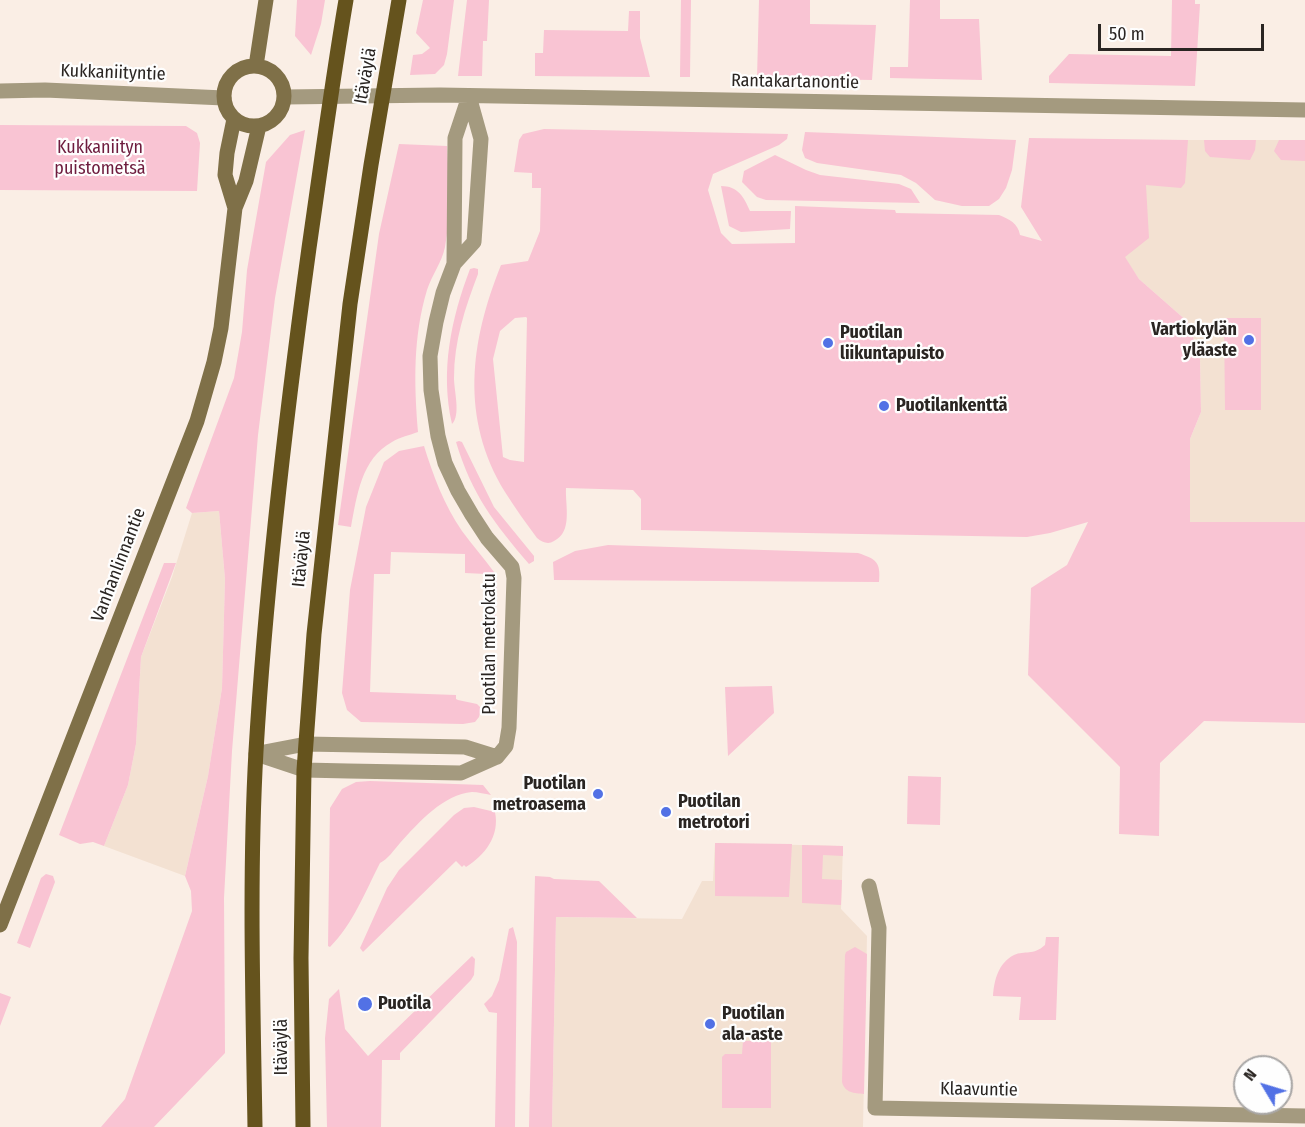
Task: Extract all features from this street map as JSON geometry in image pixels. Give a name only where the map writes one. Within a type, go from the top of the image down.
[{"type":"main road","points":[[256,66],[266,0]]},
{"type":"main road","name":"Itäväylä","points":[[255,1127],[252,955],[256,754],[267,590],[283,439],[346,0]]},
{"type":"main road","name":"Itäväylä","points":[[303,1127],[301,958],[304,770],[314,634],[350,304],[399,0]]},
{"type":"main road","points":[[256,66],[265,68],[279,79],[285,97],[277,116],[259,126],[234,119],[224,98],[230,79],[237,71],[256,66]]},
{"type":"main road","name":"Vanhanlinnantie","points":[[234,119],[225,175],[235,208]]},
{"type":"main road","name":"Vanhanlinnantie","points":[[0,925],[197,421],[221,328],[235,208],[246,181],[259,126]]},
{"type":"street","name":"Kukkaniityntie","points":[[0,91],[45,90],[224,98]]},
{"type":"street","name":"Rantakartanontie","points":[[285,97],[440,95],[1305,110]]},
{"type":"street","name":"Puotilan metrokatu","points":[[469,96],[455,138],[454,264],[436,322],[430,356],[431,390],[438,436],[449,472],[482,530],[512,567],[514,578],[509,728],[506,746],[497,757]]},
{"type":"street","name":"Puotilan metrokatu","points":[[454,264],[474,242],[482,139],[469,96]]},
{"type":"street","points":[[256,754],[306,744],[465,747],[497,757]]},
{"type":"street","points":[[256,754],[304,770],[461,773],[497,757]]},
{"type":"street","name":"Klaavuntie","points":[[869,886],[879,928],[874,1108],[1305,1116]]},
{"type":"shaded area","name":"Vartiokylän yläaste","points":[[1174,140],[1305,140],[1305,522],[1190,522],[1190,439],[1201,412],[1200,358],[1188,322],[1139,279],[1124,257],[1071,209]]},
{"type":"shaded area","points":[[219,511],[225,579],[222,688],[208,776],[185,876],[104,846],[128,785],[136,744],[141,657],[172,577],[192,513]]},
{"type":"shaded area","name":"Puotilan ala-aste","points":[[715,843],[843,846],[841,909],[867,936],[863,1127],[552,1127],[556,917],[682,919],[702,881],[713,881]]},
{"type":"green space","points":[[297,0],[325,0],[321,24],[311,55],[295,36]]},
{"type":"green space","points":[[423,0],[454,0],[447,54],[444,65],[435,74],[410,75],[413,55],[422,54],[430,48],[416,33]]},
{"type":"green space","points":[[467,0],[489,0],[487,41],[483,41],[482,76],[458,76]]},
{"type":"green space","points":[[681,0],[691,0],[690,77],[680,77]]},
{"type":"green space","points":[[759,0],[810,0],[810,24],[876,25],[872,80],[757,78]]},
{"type":"green space","points":[[910,0],[940,0],[940,19],[979,19],[982,80],[890,78],[890,67],[908,67]]},
{"type":"green space","points":[[1172,0],[1195,0],[1195,4],[1200,4],[1195,86],[1049,83],[1049,76],[1069,54],[1171,56]]},
{"type":"green space","points":[[629,11],[640,11],[640,38],[650,77],[535,76],[535,53],[543,53],[544,30],[628,31]]},
{"type":"green space","name":"Kukkaniityn puistometsä","points":[[0,125],[186,126],[197,133],[200,143],[197,191],[0,190]]},
{"type":"green space","name":"Puotilan liikuntapuisto","points":[[544,129],[788,134],[787,139],[779,145],[713,174],[708,190],[721,233],[732,244],[795,243],[795,206],[895,210],[896,213],[999,215],[1015,224],[1020,235],[1042,241],[1021,207],[1029,138],[1188,140],[1185,183],[1181,188],[1146,185],[1149,238],[1125,257],[1139,279],[1188,322],[1200,358],[1201,412],[1190,439],[1190,522],[1305,522],[1305,723],[1204,721],[1160,763],[1159,836],[1119,834],[1120,767],[1028,675],[1031,588],[1067,565],[1088,522],[1027,537],[641,530],[641,499],[633,490],[566,488],[567,517],[564,531],[560,537],[550,543],[537,538],[505,492],[491,464],[481,436],[476,408],[475,380],[482,323],[501,265],[528,261],[540,231],[541,188],[532,188],[532,173],[514,172],[519,140],[523,134]],"holes":[[[515,318],[527,318],[524,462],[503,457],[493,359],[500,331]]]},
{"type":"green space","points":[[305,130],[275,298],[258,435],[232,751],[224,898],[225,1053],[154,1127],[101,1127],[125,1099],[192,911],[191,891],[185,876],[208,776],[222,688],[225,579],[219,511],[192,513],[186,508],[234,378],[242,332],[247,270],[266,162],[290,135]]},
{"type":"green space","points":[[805,132],[1016,140],[1012,170],[1006,188],[999,199],[989,206],[962,206],[935,200],[916,183],[901,175],[817,163],[805,158],[802,150]]},
{"type":"green space","points":[[1204,140],[1256,140],[1255,150],[1250,160],[1210,157],[1205,151]]},
{"type":"green space","points":[[1279,140],[1305,140],[1305,161],[1281,160],[1274,151]]},
{"type":"green space","points":[[399,144],[447,146],[449,196],[447,235],[444,253],[427,290],[419,325],[415,378],[418,432],[392,442],[373,458],[362,479],[351,527],[338,525],[379,234]]},
{"type":"green space","points":[[775,155],[820,175],[899,184],[911,189],[920,203],[766,200],[757,197],[742,182],[744,171]]},
{"type":"green space","points":[[721,186],[727,186],[740,193],[750,211],[791,211],[790,229],[741,232],[729,226]]},
{"type":"green space","points":[[470,269],[478,269],[478,274],[458,338],[454,364],[457,409],[452,424],[447,384],[449,345],[463,288]]},
{"type":"green space","points":[[1224,318],[1261,318],[1261,410],[1225,410]]},
{"type":"green space","points":[[456,442],[462,442],[494,507],[534,556],[534,561],[529,564],[485,508],[462,461]]},
{"type":"green space","points":[[424,446],[435,479],[450,511],[497,579],[495,634],[484,637],[486,574],[465,573],[465,554],[391,552],[390,574],[374,574],[370,692],[456,695],[458,700],[477,704],[481,708],[479,717],[475,722],[463,724],[361,722],[347,710],[342,693],[350,590],[366,507],[384,462],[399,451]]},
{"type":"green space","points":[[608,545],[858,553],[876,562],[879,582],[554,580],[553,562],[575,551]]},
{"type":"green space","points":[[164,563],[176,563],[141,657],[136,744],[128,785],[104,846],[93,842],[80,844],[59,835]]},
{"type":"green space","points":[[772,686],[774,713],[728,756],[725,687]]},
{"type":"green space","points":[[908,776],[941,777],[940,825],[907,824]]},
{"type":"green space","points":[[356,782],[483,785],[491,795],[472,792],[462,794],[451,798],[423,819],[380,863],[352,918],[330,947],[328,946],[330,808],[342,789]]},
{"type":"green space","points":[[474,807],[495,812],[493,837],[485,851],[466,867],[464,865],[462,867],[456,861],[363,952],[360,948],[387,888],[399,870],[454,815],[464,808]]},
{"type":"green space","points":[[715,843],[792,844],[789,897],[715,896]]},
{"type":"green space","points":[[802,845],[843,846],[843,856],[823,855],[822,879],[842,880],[841,905],[802,903]]},
{"type":"green space","points":[[46,874],[53,876],[55,882],[30,948],[17,943],[41,878]]},
{"type":"green space","points":[[535,876],[599,881],[637,918],[556,917],[552,1127],[529,1127]]},
{"type":"green space","points":[[513,927],[517,942],[515,1127],[495,1127],[497,1013],[489,1012],[484,1004],[492,996],[499,980],[509,929]]},
{"type":"green space","points":[[1046,937],[1059,937],[1056,1020],[1019,1020],[1021,997],[993,996],[996,979],[1009,958],[1041,948],[1045,945]]},
{"type":"green space","points":[[855,947],[867,954],[864,1094],[853,1093],[843,1086],[842,1082],[845,955]]},
{"type":"green space","points":[[472,956],[475,959],[474,975],[471,980],[400,1053],[400,1060],[382,1060],[381,1127],[327,1127],[325,1038],[329,999],[339,989],[345,1029],[368,1056]]},
{"type":"green space","points":[[0,993],[11,997],[0,1026]]},
{"type":"green space","points":[[743,1041],[771,1041],[771,1108],[722,1108],[722,1057],[725,1054],[742,1054]]},
{"type":"place","name":"Vartiokylän yläaste","points":[[1249,340]]},
{"type":"place","name":"Puotilan liikuntapuisto","points":[[828,343]]},
{"type":"place","name":"Puotilankenttä","points":[[884,406]]},
{"type":"place","name":"Puotilan metroasema","points":[[598,794]]},
{"type":"place","name":"Puotilan metrotori","points":[[666,812]]},
{"type":"place","name":"Puotila","points":[[365,1004]]},
{"type":"place","name":"Puotilan ala-aste","points":[[710,1024]]}]
